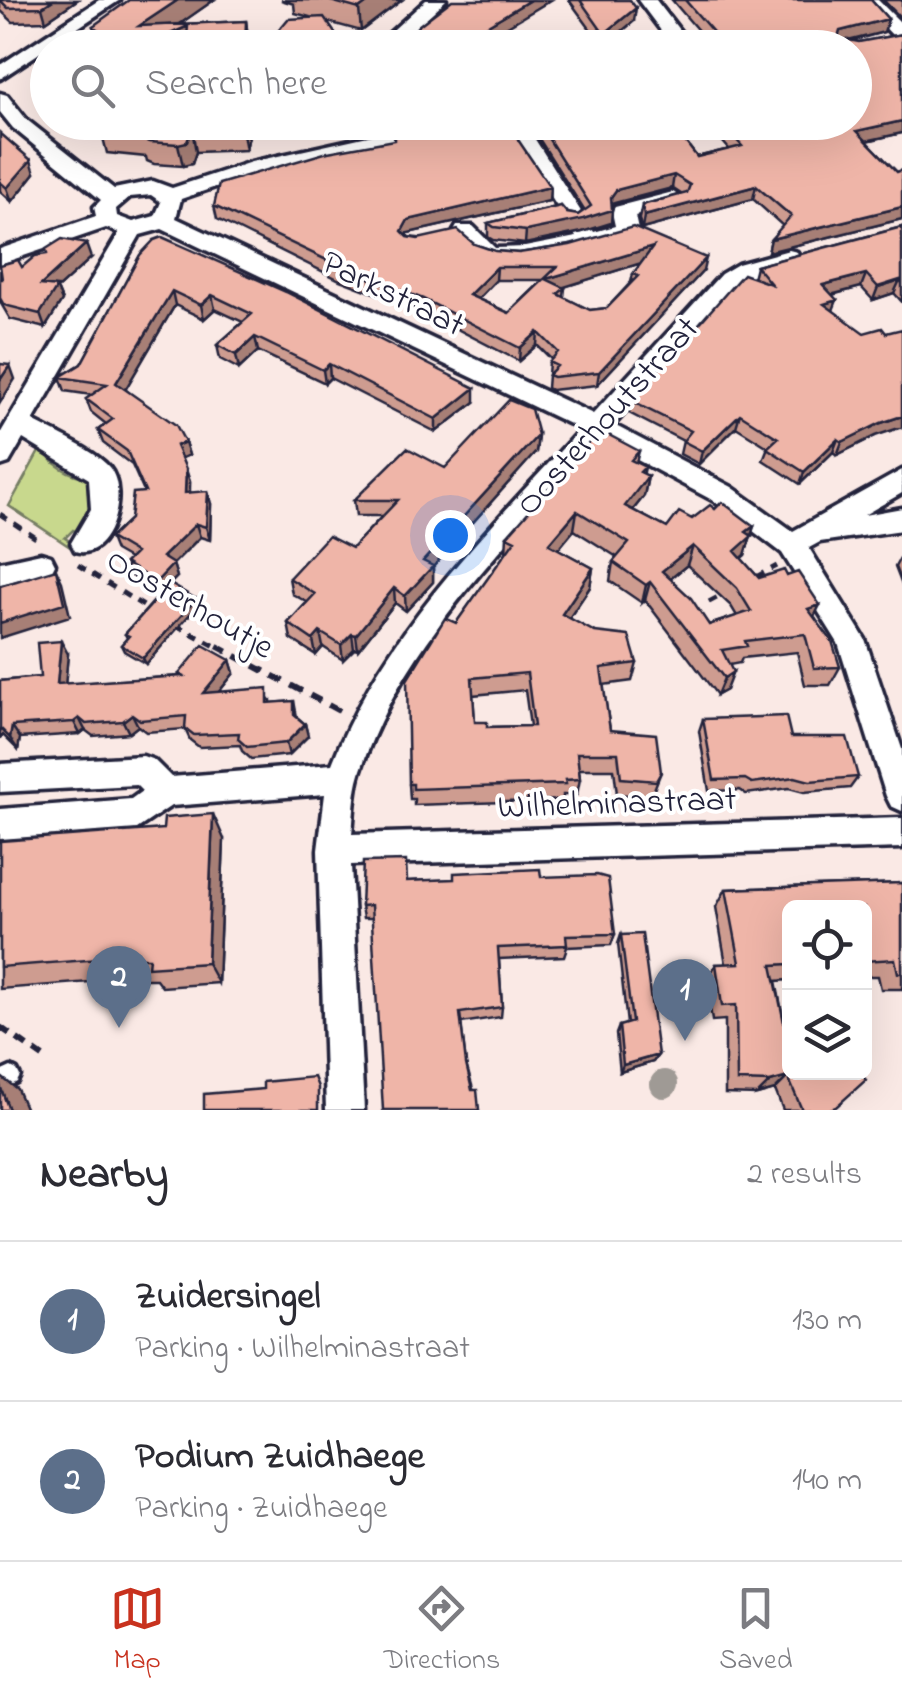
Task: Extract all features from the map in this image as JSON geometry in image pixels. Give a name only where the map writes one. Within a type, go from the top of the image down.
[{"type":"street","points":[[65,30],[110,0]]},
{"type":"street","points":[[403,30],[437,0]]},
{"type":"street","points":[[647,0],[670,30]]},
{"type":"street","points":[[868,0],[902,35],[876,42]]},
{"type":"street","points":[[1,42],[21,59]]},
{"type":"street","points":[[0,73],[30,53]]},
{"type":"street","points":[[0,99],[30,133]]},
{"type":"street","points":[[37,140],[132,230]]},
{"type":"street","points":[[0,456],[132,230],[166,208],[251,168],[334,140]]},
{"type":"street","points":[[523,140],[559,209],[588,239]]},
{"type":"street","points":[[0,257],[110,209],[138,188],[160,190],[166,208]]},
{"type":"street","points":[[465,230],[472,244],[493,255],[531,252],[627,230],[623,212],[673,199]]},
{"type":"street","name":"Parkstraat","points":[[166,208],[723,494],[800,546]]},
{"type":"street","name":"Oosterhoutstraat","points":[[345,1110],[334,850],[343,778],[364,724],[410,642],[594,426],[728,279],[746,268],[816,250]]},
{"type":"street","points":[[0,574],[61,553],[102,520],[104,480],[99,472],[18,424]]},
{"type":"street","points":[[800,546],[902,480]]},
{"type":"street","points":[[800,546],[902,519]]},
{"type":"street","points":[[800,546],[851,638],[902,796]]},
{"type":"street","points":[[0,778],[142,770],[164,792]]},
{"type":"street","points":[[0,824],[137,814],[164,792],[343,778]]},
{"type":"street","name":"Wilhelminastraat","points":[[334,850],[902,833]]},
{"type":"path","name":"Oosterhoutje","points":[[0,514],[208,645],[364,724]]},
{"type":"path","points":[[754,578],[800,546]]},
{"type":"path","points":[[708,602],[738,586]]},
{"type":"path","points":[[0,1027],[43,1056]]},
{"type":"green space","points":[[41,448],[61,468],[89,477],[100,496],[80,533],[73,530],[65,538],[86,552],[82,555],[9,506]]},
{"type":"building","points":[[0,0],[53,0],[42,7],[8,8]]},
{"type":"building","points":[[129,0],[178,0],[139,26],[246,21],[246,30],[188,30],[188,26],[179,30],[98,30],[93,26]]},
{"type":"building","points":[[327,0],[371,0],[359,9]]},
{"type":"building","points":[[452,0],[530,0],[479,30],[415,30]]},
{"type":"building","points":[[580,0],[630,0],[636,8],[609,30],[601,30]]},
{"type":"building","points":[[685,0],[871,0],[888,19],[844,30],[711,30]]},
{"type":"building","points":[[324,17],[333,30],[279,30],[288,19]]},
{"type":"building","points":[[902,34],[902,121],[872,128],[872,40]]},
{"type":"building","points":[[0,133],[31,160],[7,188],[0,182]]},
{"type":"building","points":[[144,140],[188,140],[178,144]]},
{"type":"building","points":[[394,140],[518,140],[550,187],[408,220],[402,231],[418,239],[458,230],[474,244],[519,253],[570,245],[633,227],[706,258],[599,372],[553,377],[548,375],[557,366],[549,362],[558,352],[538,332],[520,348],[423,299],[339,266],[214,206],[219,184],[328,152]],"holes":[[[653,247],[633,274],[638,276],[607,308],[590,310],[558,294],[565,288],[546,279]],[[497,267],[557,267],[509,313],[469,295]]]},
{"type":"building","points":[[549,140],[684,140],[697,157],[742,146],[736,140],[866,140],[897,172],[902,170],[902,207],[771,239],[791,216],[756,186],[644,216],[642,205],[687,193],[690,185],[674,175],[616,190],[611,197],[612,210],[583,219],[526,231],[488,223],[561,206],[567,213],[578,215],[591,206]]},
{"type":"building","points":[[902,227],[902,283],[900,280],[878,287],[866,274],[823,285],[837,300],[824,304],[864,333],[882,328],[886,333],[902,329],[902,416],[842,442],[838,439],[804,472],[767,448],[778,438],[740,414],[702,451],[683,441],[691,431],[631,401],[743,274],[771,284],[756,266]]},
{"type":"building","points":[[162,237],[286,292],[475,388],[436,419],[329,364],[323,370],[255,337],[236,355],[217,345],[252,314],[212,295],[201,305],[172,291],[116,383],[176,425],[185,442],[176,446],[186,469],[185,493],[208,491],[206,527],[196,524],[162,557],[173,564],[156,582],[125,563],[135,553],[110,538],[130,519],[133,493],[145,492],[127,451],[98,430],[113,419],[86,399],[107,384],[60,377],[81,364],[140,255]]},
{"type":"building","points":[[62,239],[86,244],[41,285],[57,287],[40,314],[4,305],[0,298],[0,265],[18,260],[22,267],[35,256],[47,254],[46,249]]},
{"type":"building","points":[[0,364],[10,365],[0,380]]},
{"type":"building","points":[[509,400],[531,409],[538,435],[423,561],[433,566],[405,596],[394,588],[356,635],[352,634],[341,645],[320,632],[313,640],[288,623],[315,594],[289,578],[328,536],[352,548],[398,500],[354,500],[407,448],[445,468]]},
{"type":"building","points":[[598,433],[605,433],[639,451],[631,460],[645,467],[640,472],[648,476],[625,506],[667,528],[679,512],[692,519],[710,505],[715,509],[722,502],[754,526],[746,532],[752,536],[735,551],[759,578],[784,570],[787,576],[798,572],[820,605],[808,609],[832,641],[840,667],[814,668],[805,634],[745,641],[747,646],[722,650],[733,672],[724,678],[650,582],[646,585],[613,562],[629,543],[577,511],[549,544],[593,568],[562,614],[595,632],[629,636],[637,663],[601,668],[610,730],[656,734],[661,772],[656,781],[621,778],[618,753],[577,753],[580,779],[565,780],[566,784],[413,789],[413,784],[409,784],[407,680],[445,618],[456,623],[515,540],[507,536]],"holes":[[[693,546],[737,588],[751,611],[709,625],[691,598],[662,571]],[[527,673],[534,726],[487,727],[487,722],[475,722],[472,678]]]},
{"type":"building","points":[[56,569],[64,603],[0,623],[0,586]]},
{"type":"building","points":[[170,584],[196,599],[143,658],[121,645],[129,636],[125,634]]},
{"type":"building","points":[[61,641],[57,684],[183,676],[179,674],[203,645],[230,660],[203,693],[268,688],[268,703],[294,701],[294,715],[305,724],[286,743],[247,747],[238,739],[239,733],[194,735],[185,728],[186,716],[140,720],[132,714],[123,721],[86,724],[79,718],[74,722],[12,726],[10,738],[0,728],[0,681],[40,677],[37,643]]},
{"type":"building","points":[[786,716],[791,737],[847,737],[858,777],[810,781],[795,777],[752,783],[745,779],[714,780],[703,719]]},
{"type":"building","points":[[213,814],[207,963],[148,967],[149,958],[113,958],[0,967],[0,841],[163,829],[164,818]]},
{"type":"building","points":[[406,861],[407,881],[454,879],[454,873],[540,869],[541,877],[608,878],[615,934],[566,935],[567,945],[498,948],[502,1007],[460,1013],[466,1064],[472,1090],[477,1090],[479,1110],[383,1110],[371,905],[361,906],[363,862]]},
{"type":"building","points":[[902,883],[902,973],[898,973],[895,959],[872,960],[872,900],[782,900],[782,964],[772,965],[782,1013],[782,1079],[770,1082],[737,1081],[736,1005],[722,1006],[716,964],[740,963],[726,889]]},
{"type":"building","points":[[642,934],[658,1055],[623,1065],[619,1026],[632,1022],[621,935]]},
{"type":"building","points":[[314,1077],[318,1110],[204,1110],[204,1094],[263,1089],[263,1082]]},
{"type":"building","points":[[789,1080],[866,1080],[836,1107],[802,1110]]},
{"type":"building","points":[[0,1086],[9,1110],[0,1110]]},
{"type":"place","name":"Podium Zuidhaege","points":[[119,1028]]},
{"type":"place","name":"Zuidersingel","points":[[685,1041]]}]
